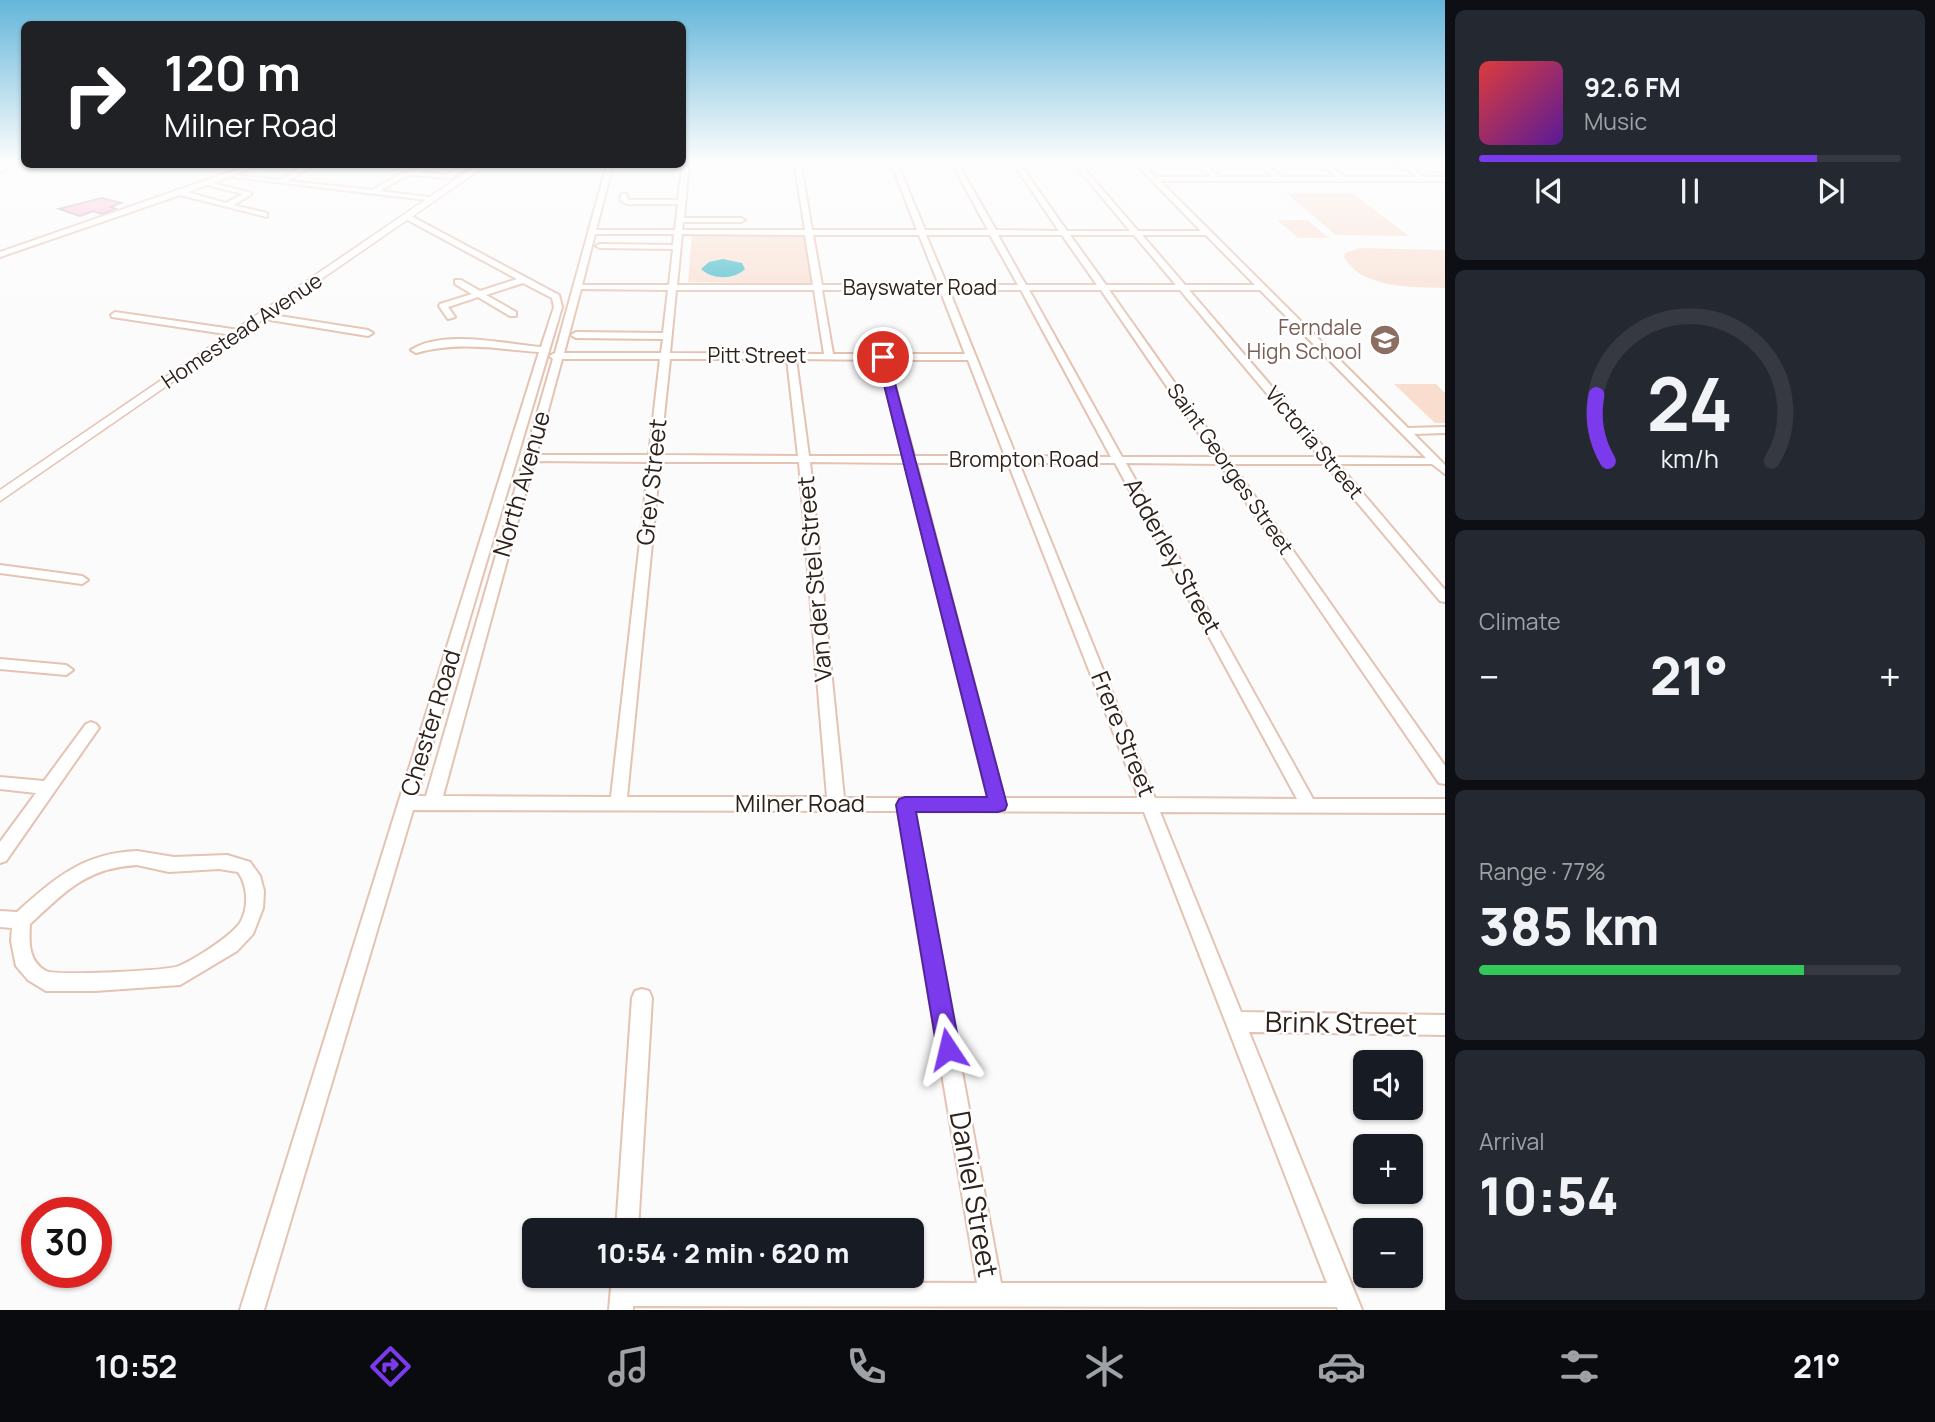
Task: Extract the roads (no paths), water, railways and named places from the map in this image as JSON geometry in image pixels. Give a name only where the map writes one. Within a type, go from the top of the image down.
[{"type":"street","points":[[0,255],[97,221]]},
{"type":"street","name":"Homestead Avenue","points":[[0,497],[239,332],[268,317],[404,221]]},
{"type":"street","name":"Chester Road","points":[[253,1310],[558,301],[414,221]]},
{"type":"street","name":"North Avenue","points":[[433,802],[596,221]]},
{"type":"street","name":"Grey Street","points":[[618,804],[679,221]]},
{"type":"street","points":[[593,232],[679,226],[705,221]]},
{"type":"street","points":[[740,221],[741,232]]},
{"type":"street","points":[[808,221],[830,356]]},
{"type":"street","name":"Frere Street","points":[[918,221],[1347,1302]]},
{"type":"street","name":"Adderley Street","points":[[986,221],[1309,806]]},
{"type":"street","name":"Saint Georges Street","points":[[1057,221],[1445,778]]},
{"type":"street","name":"Victoria Street","points":[[1126,221],[1445,598]]},
{"type":"street","points":[[1195,221],[1445,471]]},
{"type":"street","points":[[679,226],[741,232],[810,233],[1207,233]]},
{"type":"street","points":[[600,246],[676,247]]},
{"type":"street","points":[[451,317],[443,306],[521,279]]},
{"type":"street","points":[[458,282],[513,314]]},
{"type":"street","name":"Bayswater Road","points":[[577,287],[1263,288]]},
{"type":"street","points":[[115,315],[239,332]]},
{"type":"street","points":[[268,317],[368,332]]},
{"type":"street","points":[[576,335],[668,336]]},
{"type":"street","name":"Pitt Street","points":[[416,350],[443,342],[481,342],[507,349],[560,356],[971,357]]},
{"type":"street","name":"Van der Stel Street","points":[[790,356],[798,398],[836,803]]},
{"type":"street","points":[[883,357],[998,805]]},
{"type":"street","points":[[1406,431],[1445,430]]},
{"type":"street","name":"Brompton Road","points":[[528,458],[1435,461]]},
{"type":"street","points":[[0,569],[82,580]]},
{"type":"street","points":[[0,664],[66,670]]},
{"type":"street","points":[[0,856],[91,728]]},
{"type":"street","points":[[0,783],[48,788]]},
{"type":"street","name":"Milner Road","points":[[407,803],[1445,806]]},
{"type":"street","name":"Daniel Street","points":[[905,805],[991,1294]]},
{"type":"street","points":[[0,919],[21,920],[72,876],[107,859],[139,858],[174,865],[230,862],[244,867],[254,883],[251,919],[241,936],[211,959],[180,976],[95,982],[46,982],[34,974],[23,960],[21,920]]},
{"type":"street","points":[[628,1218],[642,998]]},
{"type":"street","name":"Brink Street","points":[[1237,1022],[1445,1025]]},
{"type":"street","points":[[623,1293],[991,1294],[1347,1302]]},
{"type":"water","points":[[723,259],[742,263],[745,269],[729,277],[717,277],[701,269],[709,262]]},
{"type":"place","name":"Ferndale High School","points":[[1385,340]]}]
